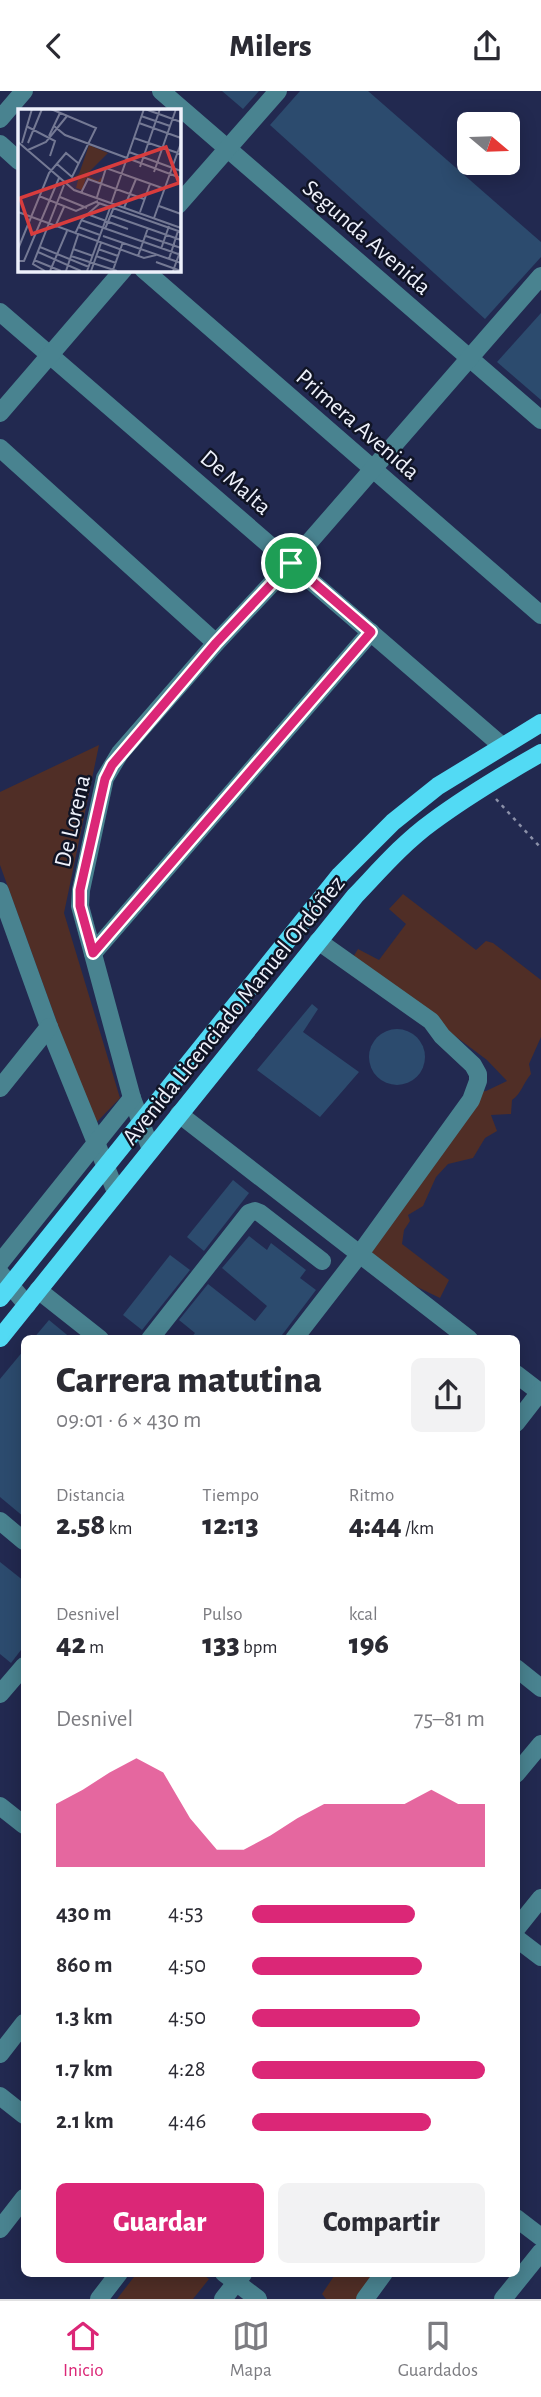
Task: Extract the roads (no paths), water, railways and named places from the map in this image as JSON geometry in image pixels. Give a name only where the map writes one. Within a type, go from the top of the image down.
[{"type":"main road","name":"Avenida Licenciado Manuel Ordóñez","points":[[3,1286],[106,1166],[340,875],[393,822],[438,786],[501,745],[541,723]]},
{"type":"main road","name":"Avenida Licenciado Manuel Ordóñez","points":[[1,1333],[355,896],[430,823],[484,786],[541,753]]},
{"type":"street","points":[[0,119],[24,91]]},
{"type":"street","name":"Segunda Avenida","points":[[161,91],[541,420]]},
{"type":"street","points":[[180,203],[278,91]]},
{"type":"street","points":[[0,144],[18,160]]},
{"type":"street","points":[[0,413],[122,271]]},
{"type":"street","name":"Primera Avenida","points":[[145,271],[541,615]]},
{"type":"street","name":"De Lorena","points":[[151,1150],[132,1098],[80,906],[80,890],[105,779],[120,753],[216,643],[291,563],[541,276]]},
{"type":"street","name":"De Malta","points":[[0,312],[501,745]]},
{"type":"street","points":[[0,448],[216,643]]},
{"type":"street","points":[[93,953],[371,632]]},
{"type":"street","points":[[0,891],[4,916],[116,1192]]},
{"type":"street","points":[[297,1335],[359,1255],[471,1100],[478,1080],[478,1073],[473,1065],[442,1036],[431,1021],[318,941]]},
{"type":"street","points":[[0,1089],[49,1027]]},
{"type":"street","points":[[0,1263],[132,1098]]},
{"type":"street","points":[[179,1114],[464,1335]]},
{"type":"street","points":[[160,1335],[249,1213],[260,1213],[323,1261]]},
{"type":"street","points":[[3,1286],[32,1298],[93,1335]]},
{"type":"street","points":[[520,1377],[541,1393],[520,1418]]},
{"type":"street","points":[[0,1521],[21,1538]]},
{"type":"street","points":[[0,1694],[21,1670]]},
{"type":"street","points":[[520,1671],[541,1688]]},
{"type":"street","points":[[520,1769],[541,1744]]},
{"type":"street","points":[[0,1806],[21,1823]]},
{"type":"street","points":[[520,1924],[541,1898]]},
{"type":"street","points":[[520,1941],[541,1957]]},
{"type":"street","points":[[0,2054],[21,2027]]},
{"type":"street","points":[[0,2096],[21,2113]]},
{"type":"street","points":[[0,2229],[21,2202]]},
{"type":"street","points":[[520,2221],[541,2237]]},
{"type":"street","points":[[503,2299],[541,2252]]},
{"type":"street","points":[[99,2299],[116,2277]]},
{"type":"street","points":[[223,2299],[234,2277]]},
{"type":"street","points":[[236,2277],[258,2299]]},
{"type":"street","points":[[365,2299],[381,2277]]}]
